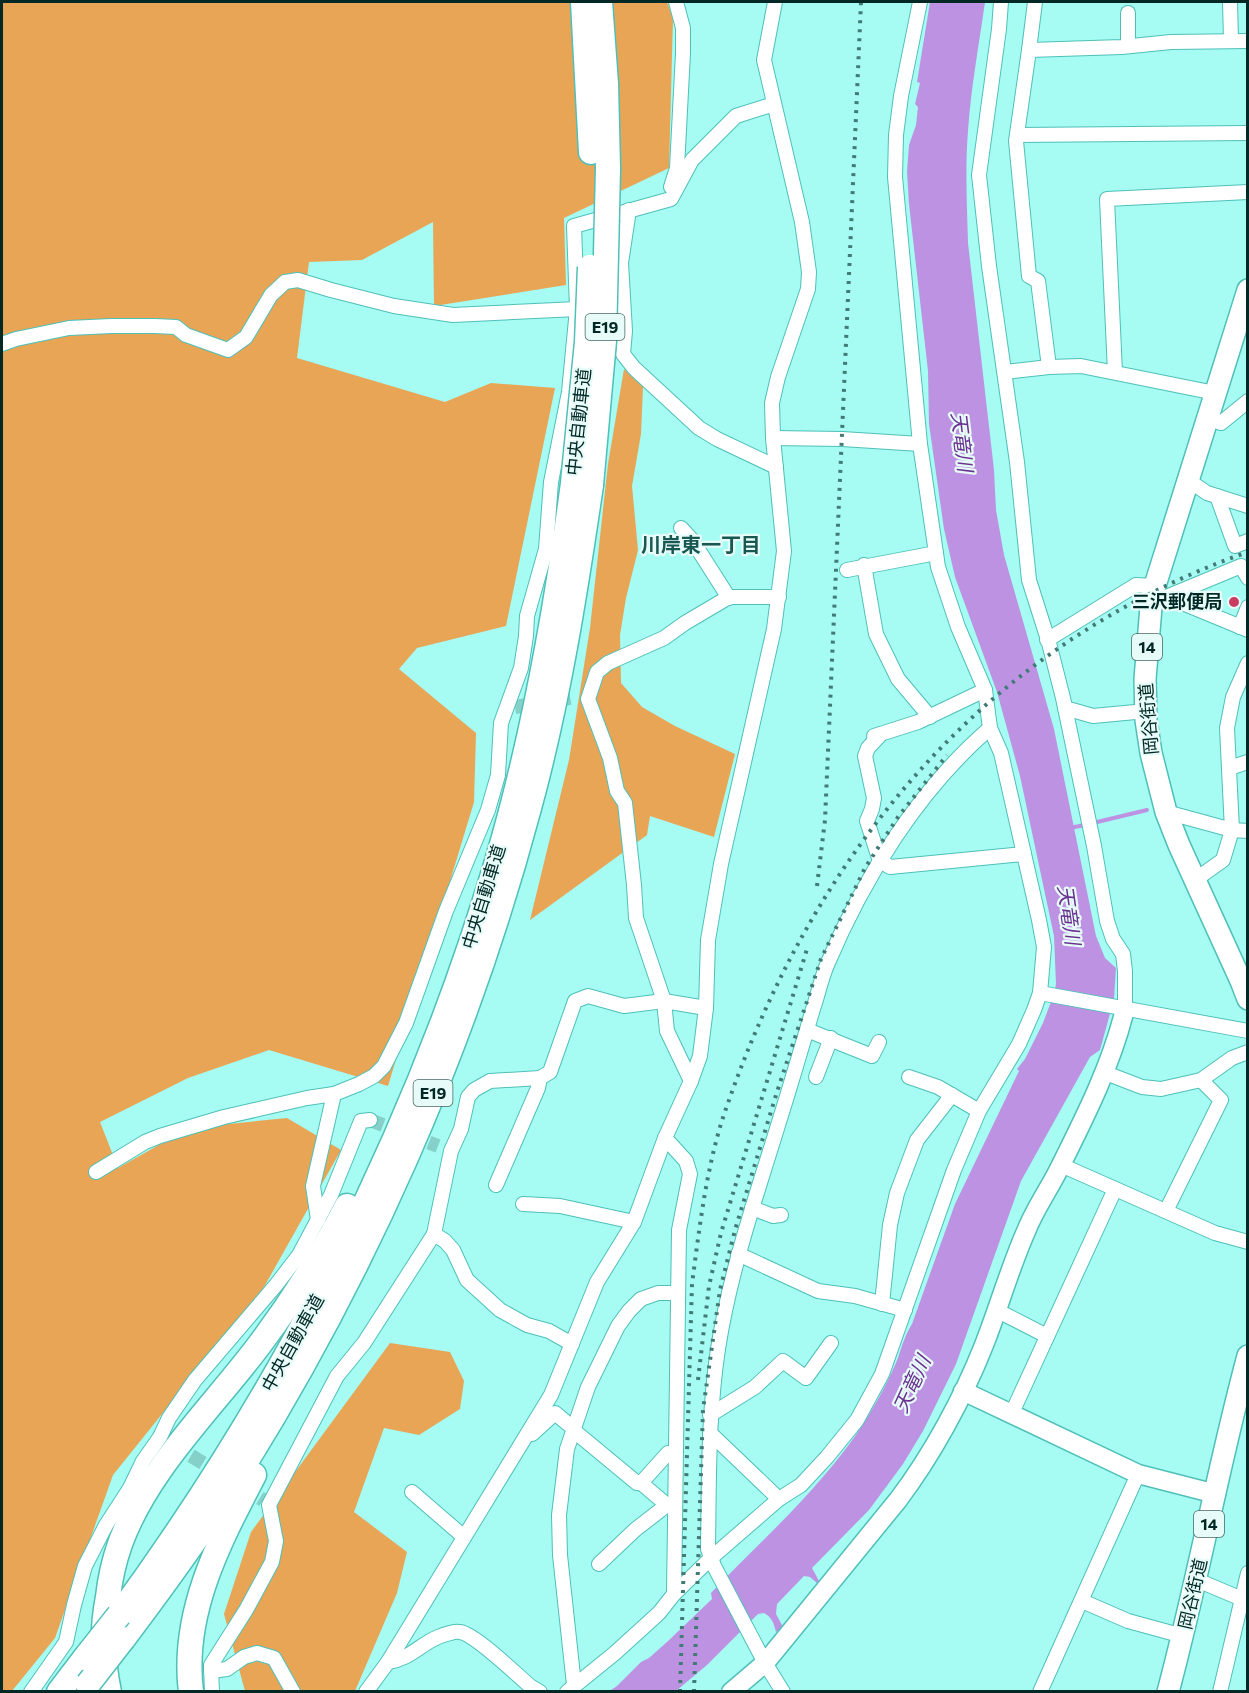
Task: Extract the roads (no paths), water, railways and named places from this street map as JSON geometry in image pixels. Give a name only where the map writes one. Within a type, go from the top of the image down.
[{"type":"highway","name":"中央自動車道","points":[[59,1692],[119,1615],[181,1527],[244,1429],[303,1327],[358,1220],[407,1111],[456,984],[496,863],[522,764],[582,484],[604,341],[600,167],[583,2]]},
{"type":"highway","name":"中央自動車道","points":[[600,2],[606,84],[600,167]]},
{"type":"highway","name":"中央自動車道","points":[[93,1689],[123,1639],[196,1539],[273,1417],[373,1227],[424,1115],[473,990],[514,861],[544,748],[571,614],[582,484]]},
{"type":"highway","points":[[191,1692],[190,1655],[193,1627],[198,1600],[207,1573],[236,1510],[346,1299],[396,1196],[435,1108],[480,993],[519,872],[552,746],[564,678],[571,614]]},
{"type":"highway","points":[[93,1689],[103,1647],[105,1611],[111,1577],[120,1544],[133,1515],[151,1484],[284,1311],[323,1250],[366,1170],[391,1117],[445,985],[522,764]]},
{"type":"main road","name":"岡谷街道","points":[[1247,296],[1188,480],[1157,593],[1145,679],[1151,753],[1166,812],[1248,999]]},
{"type":"main road","name":"岡谷街道","points":[[1168,1692],[1197,1580],[1248,1356]]},
{"type":"street","points":[[659,203],[670,188],[676,168],[683,45],[683,28],[676,2]]},
{"type":"street","points":[[366,1692],[388,1662],[551,1395],[597,1282],[634,1222],[665,1138],[700,1056],[706,1008],[708,940],[721,864],[774,629],[779,597],[784,551],[773,438],[772,403],[808,290],[809,272],[802,222],[764,60],[775,2]]},
{"type":"street","points":[[571,1688],[615,1653],[659,1613],[674,1594],[713,1562],[779,1499],[801,1485],[857,1420],[882,1374],[954,1170],[979,1111],[1044,994],[1044,947],[1024,854],[1001,753],[990,728],[985,690],[958,627],[938,567],[920,444],[895,177],[896,135],[900,106],[920,2]]},
{"type":"street","points":[[731,1692],[914,1479],[963,1391],[984,1346],[1027,1228],[1061,1165],[1117,1038],[1125,970],[1123,954],[1113,939],[1107,921],[1065,708],[1029,580],[1005,372],[989,266],[979,175],[1001,2]]},
{"type":"street","points":[[1035,2],[1016,141],[1029,276],[1038,281],[1049,367]]},
{"type":"street","points":[[1230,2],[1230,40]]},
{"type":"street","points":[[1128,13],[1128,46]]},
{"type":"street","points":[[1029,50],[1128,46],[1153,42],[1248,41]]},
{"type":"street","points":[[96,1172],[136,1147],[160,1136],[224,1117],[334,1094],[374,1076],[384,1066],[406,1023],[446,911],[488,810],[498,775],[501,723],[510,707],[521,668],[527,616],[546,549],[551,482],[569,393],[577,309],[574,226],[670,199],[693,160],[736,116],[774,104]]},
{"type":"street","points":[[1017,135],[1248,133]]},
{"type":"street","points":[[1115,372],[1107,199],[1248,192]]},
{"type":"street","points":[[629,210],[621,263],[625,331],[623,354],[634,368],[699,428],[776,467]]},
{"type":"street","points":[[2,344],[69,328],[155,326],[176,327],[186,335],[228,350],[246,337],[272,295],[285,282],[298,280],[394,306],[453,315],[577,309]]},
{"type":"street","points":[[1005,372],[1081,366],[1215,393]]},
{"type":"street","points":[[1208,418],[1221,423],[1248,401]]},
{"type":"street","points":[[773,438],[842,439],[920,444]]},
{"type":"street","points":[[1188,480],[1207,493],[1248,506]]},
{"type":"street","points":[[1217,496],[1235,546],[1248,541]]},
{"type":"street","points":[[681,528],[692,540],[729,598]]},
{"type":"street","points":[[847,570],[936,553]]},
{"type":"street","points":[[864,566],[876,634],[898,679],[930,717]]},
{"type":"street","points":[[1157,593],[1246,570]]},
{"type":"street","points":[[1047,640],[1136,585],[1244,628],[1248,607]]},
{"type":"street","points":[[691,1081],[667,1032],[664,1001],[636,918],[625,803],[617,791],[610,758],[582,698],[597,672],[608,663],[664,638],[729,598],[779,597]]},
{"type":"street","points":[[1195,880],[1223,860],[1232,830],[1227,728],[1233,697],[1248,663]]},
{"type":"street","points":[[985,690],[930,717],[877,735],[865,756],[874,798],[867,821],[880,861],[890,867],[1024,854]]},
{"type":"street","points":[[1065,708],[1093,716],[1146,711]]},
{"type":"street","points":[[783,1692],[762,1657],[708,1549],[710,1415],[718,1348],[738,1254],[826,967],[848,920],[880,861],[912,814],[942,777],[990,728]]},
{"type":"street","points":[[1229,768],[1248,762]]},
{"type":"street","points":[[1166,812],[1232,830],[1248,831]]},
{"type":"street","points":[[1044,994],[1248,1031]]},
{"type":"street","points":[[212,1692],[212,1665],[272,1562],[276,1541],[266,1503],[337,1376],[364,1343],[434,1234],[445,1149],[461,1129],[468,1097],[474,1090],[490,1082],[540,1077],[550,1072],[575,1001],[588,996],[624,1006],[664,1001],[706,1008]]},
{"type":"street","points":[[807,1030],[872,1056],[879,1042]]},
{"type":"street","points":[[816,1077],[831,1038]]},
{"type":"street","points":[[1103,1072],[1142,1087],[1161,1089],[1201,1080],[1232,1058],[1248,1052]]},
{"type":"street","points":[[496,1185],[538,1088],[540,1077]]},
{"type":"street","points":[[909,1077],[938,1087],[979,1111]]},
{"type":"street","points":[[1166,1212],[1221,1100],[1201,1080]]},
{"type":"street","points":[[318,1221],[313,1186],[334,1094]]},
{"type":"street","points":[[882,1304],[890,1225],[897,1193],[917,1140],[951,1095]]},
{"type":"street","points":[[30,1692],[66,1642],[85,1566],[143,1461],[163,1439],[170,1418],[195,1380],[299,1255],[331,1195],[361,1121],[370,1120]]},
{"type":"street","points":[[665,1138],[686,1161],[690,1174],[680,1230],[676,1453],[671,1505],[674,1594]]},
{"type":"street","points":[[1061,1165],[1215,1233],[1248,1242]]},
{"type":"street","points":[[1011,1415],[1115,1189]]},
{"type":"street","points":[[523,1204],[560,1206],[634,1222]]},
{"type":"street","points":[[752,1208],[773,1216],[781,1215]]},
{"type":"street","points":[[434,1234],[453,1250],[467,1280],[500,1310],[527,1325],[549,1331],[572,1344]]},
{"type":"street","points":[[738,1254],[818,1291],[855,1296],[905,1310]]},
{"type":"street","points":[[571,1688],[559,1515],[567,1449],[588,1387],[618,1326],[641,1299],[658,1293],[678,1293]]},
{"type":"street","points":[[996,1310],[1047,1336]]},
{"type":"street","points":[[710,1415],[755,1388],[783,1361],[806,1378],[831,1342]]},
{"type":"street","points":[[525,1437],[532,1434],[555,1413],[565,1376],[563,1367]]},
{"type":"street","points":[[963,1391],[1138,1474],[1216,1494]]},
{"type":"street","points":[[555,1413],[637,1482],[671,1505]]},
{"type":"street","points":[[710,1433],[779,1499]]},
{"type":"street","points":[[641,1483],[668,1454],[676,1453]]},
{"type":"street","points":[[1040,1692],[1138,1474]]},
{"type":"street","points":[[411,1492],[464,1537]]},
{"type":"street","points":[[599,1564],[636,1530],[671,1505]]},
{"type":"street","points":[[1220,1692],[1248,1573]]},
{"type":"street","points":[[1197,1580],[1242,1599]]},
{"type":"street","points":[[1082,1601],[1128,1621],[1183,1636]]},
{"type":"street","points":[[388,1662],[414,1653],[438,1637],[460,1632],[475,1639],[540,1692]]},
{"type":"street","points":[[211,1671],[227,1669],[244,1657],[257,1653],[274,1658],[293,1692]]},
{"type":"water","name":"天竜川","points":[[930,2],[985,2],[969,115],[967,201],[968,243],[994,470],[996,510],[1004,555],[1054,729],[1096,936],[1105,958],[1116,968],[1114,999],[1100,1050],[1090,1057],[1021,1181],[956,1364],[923,1431],[903,1464],[869,1510],[812,1568],[819,1581],[817,1583],[810,1577],[804,1576],[777,1604],[776,1614],[783,1627],[776,1632],[769,1617],[764,1613],[758,1614],[707,1665],[676,1691],[608,1692],[667,1642],[712,1599],[711,1593],[830,1469],[864,1423],[894,1366],[912,1324],[955,1204],[1019,1071],[1017,1069],[1025,1059],[1043,1023],[1056,984],[1054,936],[1020,776],[997,692],[955,577],[944,529],[929,424],[928,371],[907,172],[909,145],[916,125],[918,107],[915,104],[920,83],[917,82]]},
{"type":"waterway","points":[[1093,823],[1147,810]]},
{"type":"waterway","points":[[1069,828],[1085,825]]},
{"type":"tunnel","points":[[515,707],[576,697]]},
{"type":"tunnel","points":[[370,1120],[438,1146]]},
{"type":"tunnel","points":[[173,1445],[221,1474]]},
{"type":"tunnel","points":[[242,1487],[263,1500]]},
{"type":"railway","points":[[817,886],[825,820],[861,2]]},
{"type":"railway","points":[[680,1692],[692,1284],[705,1192],[715,1147],[728,1103],[765,1010],[810,922],[863,841],[924,766],[993,699],[1070,641],[1155,591],[1248,552]]},
{"type":"railway","points":[[694,1692],[703,1410],[720,1290],[735,1230],[821,959],[865,868],[898,817],[947,755]]},
{"type":"railway","points":[[698,1380],[709,1286],[721,1233],[807,949]]},
{"type":"place","name":"三沢郵便局","points":[[1234,602]]},
{"type":"district","name":"川岸東一丁目","points":[[701,545]]}]
